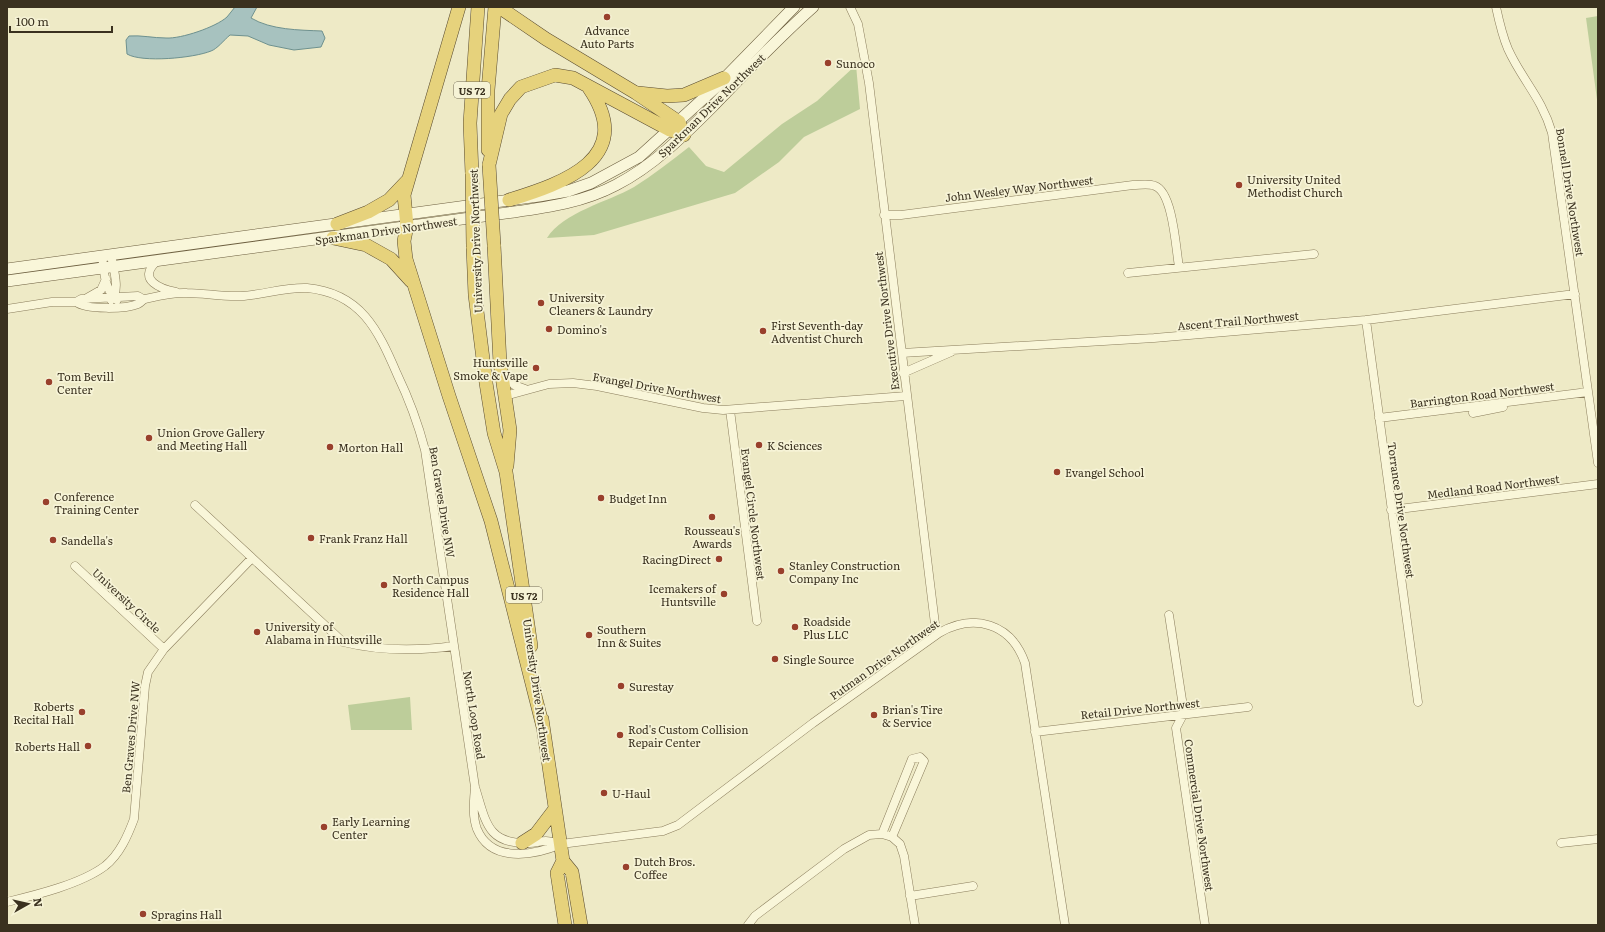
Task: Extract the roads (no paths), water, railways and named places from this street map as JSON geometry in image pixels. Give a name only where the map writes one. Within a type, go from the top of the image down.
[{"type":"highway","points":[[459,7],[404,194],[406,220],[404,241],[406,259],[449,396],[491,521],[543,727]]},
{"type":"highway","name":"University Drive Northwest","points":[[478,7],[470,123],[476,306],[494,433],[506,472],[561,844],[563,862],[557,873],[565,925]]},
{"type":"highway","name":"University Drive Northwest","points":[[495,7],[488,90],[488,142],[501,368],[510,430],[506,472]]},
{"type":"highway","points":[[500,7],[546,39],[636,93],[684,135]]},
{"type":"highway","points":[[489,165],[501,114],[510,99],[521,87],[555,75],[573,78],[674,126]]},
{"type":"highway","points":[[636,93],[667,96],[684,95],[724,78]]},
{"type":"highway","points":[[509,200],[547,188],[568,179],[584,168],[595,156],[602,141],[605,123],[600,104],[588,86]]},
{"type":"highway","points":[[337,224],[368,212],[388,200],[408,180]]},
{"type":"highway","points":[[334,238],[366,245],[391,258],[414,285]]},
{"type":"highway","name":"US 72","points":[[476,306],[485,323],[494,387],[505,396]]},
{"type":"highway","points":[[522,843],[536,834],[555,809]]},
{"type":"highway","name":"University Drive Northwest","points":[[563,862],[572,872],[581,925]]},
{"type":"main road","name":"Sparkman Drive Northwest","points":[[7,281],[108,272],[156,262],[334,238],[406,220],[509,200],[568,191],[591,183],[639,157],[724,78],[794,7]]},
{"type":"main road","name":"Sparkman Drive Northwest","points":[[7,269],[337,224],[406,220],[551,207],[584,198],[616,186],[648,164],[684,135],[788,29],[813,7]]},
{"type":"street","name":"Executive Drive Northwest","points":[[850,7],[858,24],[869,83],[935,624],[939,633]]},
{"type":"street","name":"Bonnell Drive Northwest","points":[[1496,7],[1500,26],[1509,50],[1544,109],[1552,133],[1598,463]]},
{"type":"street","name":"John Wesley Way Northwest","points":[[884,215],[901,215],[1133,185],[1156,186],[1165,194],[1172,222],[1178,267]]},
{"type":"street","points":[[1128,273],[1314,254]]},
{"type":"street","points":[[107,255],[108,272],[114,297],[125,306]]},
{"type":"street","points":[[156,262],[153,265],[150,274],[152,282],[160,288],[179,293]]},
{"type":"street","points":[[102,308],[114,297],[116,291],[108,272]]},
{"type":"street","points":[[87,299],[100,290],[108,272]]},
{"type":"street","name":"Ben Graves Drive NW","points":[[76,302],[81,306],[102,308],[138,304],[143,300],[179,293],[242,296],[276,290],[307,288],[327,292],[343,298],[359,309],[374,325],[386,348],[416,417],[425,450],[454,646]]},
{"type":"street","name":"Ascent Trail Northwest","points":[[902,353],[1154,338],[1366,320],[1575,294]]},
{"type":"street","name":"Ben Graves Drive NW","points":[[7,309],[52,302],[76,302],[81,299],[138,296],[143,300]]},
{"type":"street","name":"Torrance Drive Northwest","points":[[1366,320],[1418,702]]},
{"type":"street","points":[[904,372],[955,350]]},
{"type":"street","points":[[501,368],[514,385],[525,389]]},
{"type":"street","name":"Evangel Drive Northwest","points":[[505,396],[525,389],[549,384],[573,383],[597,386],[703,408],[730,410],[906,396]]},
{"type":"street","points":[[1473,413],[1588,392]]},
{"type":"street","name":"Barrington Road Northwest","points":[[1379,418],[1588,392]]},
{"type":"street","name":"Evangel Circle Northwest","points":[[730,410],[757,620]]},
{"type":"street","name":"Medland Road Northwest","points":[[1391,510],[1598,484]]},
{"type":"street","points":[[195,505],[343,642],[370,648],[429,649],[454,646]]},
{"type":"street","name":"Ben Graves Drive NW","points":[[7,902],[50,890],[88,876],[106,865],[117,854],[127,837],[134,819],[146,680],[148,672],[164,649],[252,558]]},
{"type":"street","name":"University Circle","points":[[75,566],[164,649]]},
{"type":"street","points":[[1170,615],[1184,713]]},
{"type":"street","name":"Putman Drive Northwest","points":[[561,844],[663,831],[678,825],[813,723],[939,633],[950,627],[972,622],[987,624],[1011,638],[1017,646],[1025,663],[1065,925]]},
{"type":"street","name":"North Loop Road","points":[[454,646],[475,787],[484,817],[492,832],[501,840],[511,843],[546,841],[561,844]]},
{"type":"street","name":"Retail Drive Northwest","points":[[1035,732],[1184,713],[1248,707]]},
{"type":"street","name":"Commercial Drive Northwest","points":[[1184,713],[1176,728],[1205,925]]},
{"type":"street","points":[[882,834],[912,759],[920,757],[924,762],[892,837]]},
{"type":"street","name":"North Loop Road","points":[[475,787],[474,815],[477,829],[484,842],[496,850],[510,854],[527,854],[546,850],[561,844]]},
{"type":"street","points":[[748,925],[755,916],[844,849],[869,835],[882,834],[892,837],[900,844],[904,856],[914,925]]},
{"type":"street","points":[[1561,843],[1598,838]]},
{"type":"street","points":[[910,896],[973,886]]},
{"type":"water","points":[[235,7],[257,7],[251,18],[259,22],[285,29],[322,31],[325,38],[321,47],[294,50],[269,45],[248,36],[230,35],[213,50],[193,56],[156,59],[134,57],[127,54],[126,40],[129,36],[166,38],[180,37],[215,25],[227,17]]},
{"type":"place","name":"Advance Auto Parts","points":[[607,17]]},
{"type":"place","name":"Sunoco","points":[[828,63]]},
{"type":"place","name":"University United Methodist Church","points":[[1239,185]]},
{"type":"place","name":"University Cleaners & Laundry","points":[[541,303]]},
{"type":"place","name":"Domino's","points":[[549,329]]},
{"type":"place","name":"First Seventh-day Adventist Church","points":[[763,331]]},
{"type":"place","name":"Huntsville Smoke & Vape","points":[[536,368]]},
{"type":"place","name":"Tom Bevill Center","points":[[49,382]]},
{"type":"place","name":"Union Grove Gallery and Meeting Hall","points":[[149,438]]},
{"type":"place","name":"K Sciences","points":[[759,445]]},
{"type":"place","name":"Morton Hall","points":[[330,447]]},
{"type":"place","name":"Evangel School","points":[[1057,472]]},
{"type":"place","name":"Budget Inn","points":[[601,498]]},
{"type":"place","name":"Conference Training Center","points":[[46,502]]},
{"type":"place","name":"Rousseau's Awards","points":[[712,517]]},
{"type":"place","name":"Frank Franz Hall","points":[[311,538]]},
{"type":"place","name":"Sandella's","points":[[53,540]]},
{"type":"place","name":"RacingDirect","points":[[719,559]]},
{"type":"place","name":"Stanley Construction Company Inc","points":[[781,571]]},
{"type":"place","name":"North Campus Residence Hall","points":[[384,585]]},
{"type":"place","name":"Icemakers of Huntsville","points":[[724,594]]},
{"type":"place","name":"Roadside Plus LLC","points":[[795,627]]},
{"type":"place","name":"University of Alabama in Huntsville","points":[[257,632]]},
{"type":"place","name":"Southern Inn & Suites","points":[[589,635]]},
{"type":"place","name":"Single Source","points":[[775,659]]},
{"type":"place","name":"Surestay","points":[[621,686]]},
{"type":"place","name":"Roberts Recital Hall","points":[[82,712]]},
{"type":"place","name":"Brian's Tire & Service","points":[[874,715]]},
{"type":"place","name":"Rod's Custom Collision Repair Center","points":[[620,735]]},
{"type":"place","name":"Roberts Hall","points":[[88,746]]},
{"type":"place","name":"U-Haul","points":[[604,793]]},
{"type":"place","name":"Early Learning Center","points":[[324,827]]},
{"type":"place","name":"Dutch Bros. Coffee","points":[[626,867]]},
{"type":"place","name":"Spragins Hall","points":[[143,914]]}]
